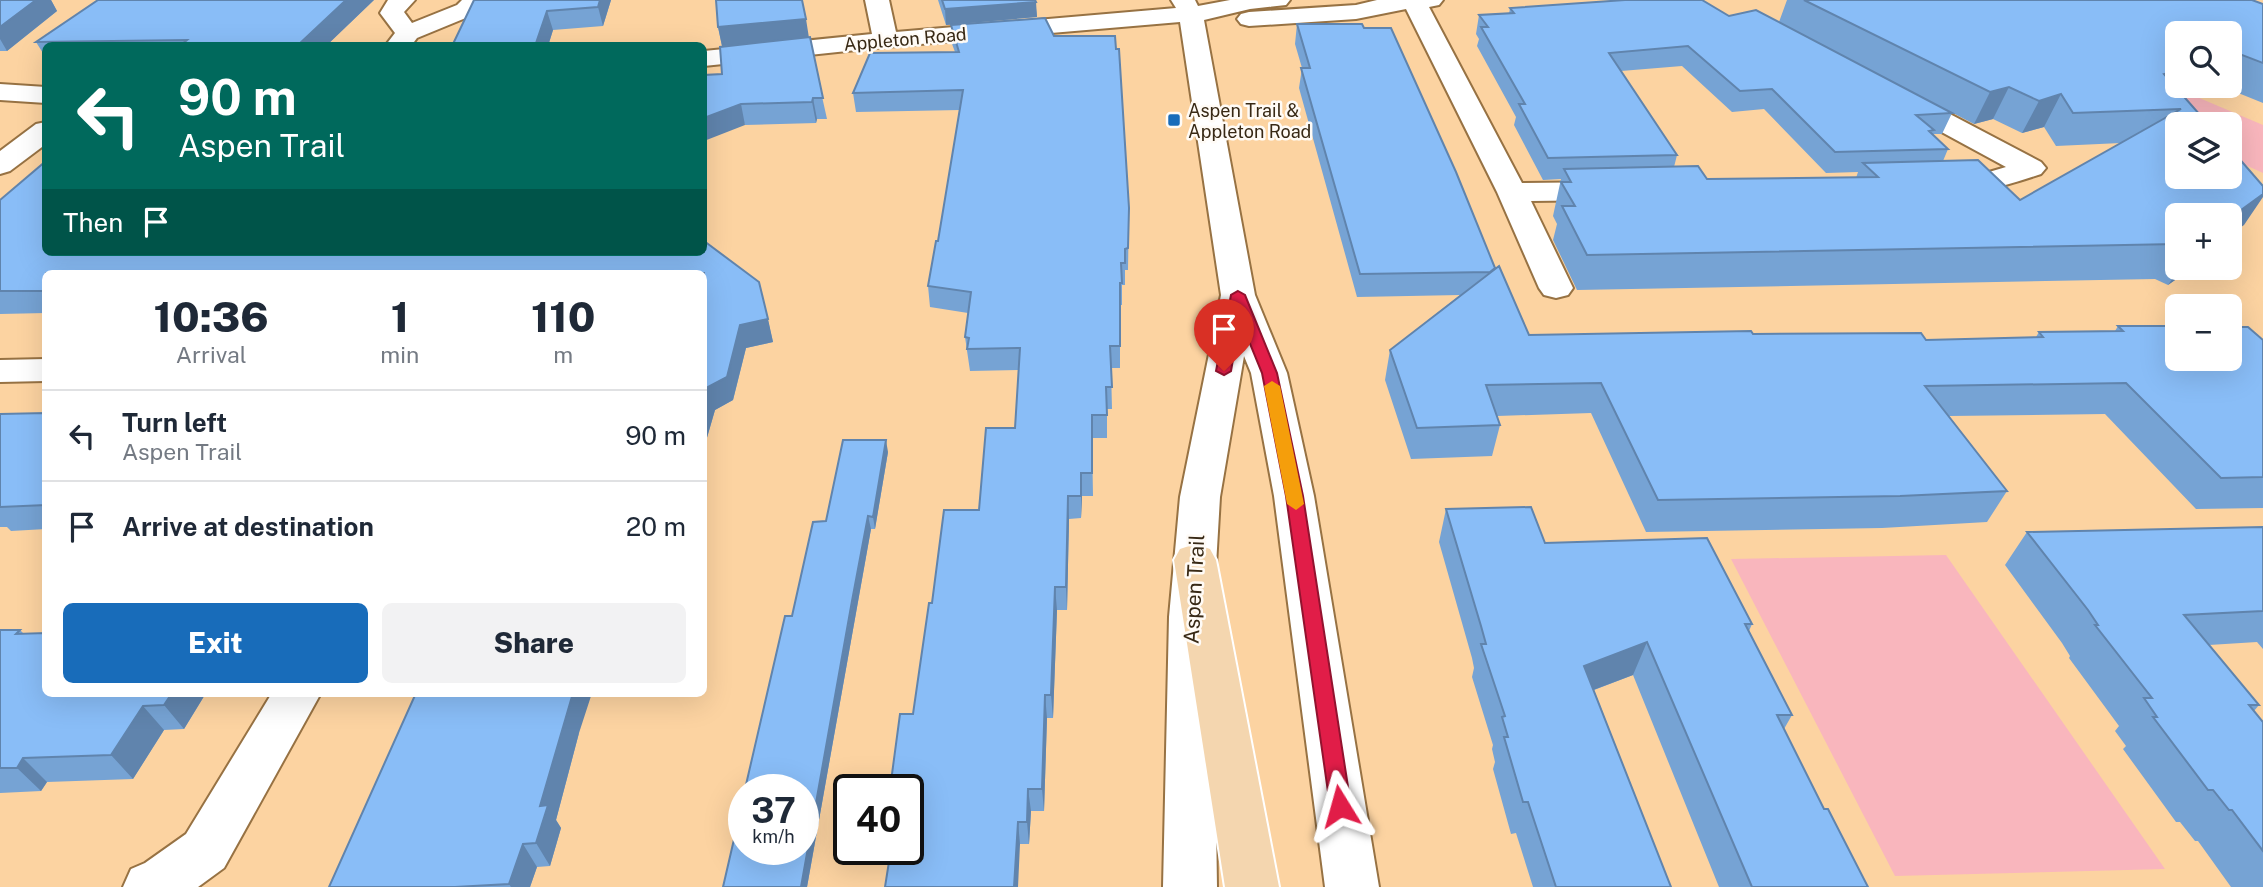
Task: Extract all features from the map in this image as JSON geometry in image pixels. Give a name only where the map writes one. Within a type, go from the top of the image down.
[{"type":"main road","points":[[1195,560],[1252,887]]},
{"type":"street","points":[[403,0],[393,8],[392,13],[402,39],[465,10],[475,0]]},
{"type":"street","points":[[877,0],[885,40]]},
{"type":"street","points":[[1196,9],[1278,0]]},
{"type":"street","points":[[1196,9],[1249,19],[1356,12],[1407,1],[1512,192],[1556,288]]},
{"type":"street","name":"Appleton Road","points":[[707,60],[1196,9]]},
{"type":"street","name":"Aspen Trail","points":[[1196,9],[1238,295],[1269,373],[1294,496],[1352,887]]},
{"type":"street","points":[[1872,83],[2031,168],[1992,181],[1923,183]]},
{"type":"street","points":[[0,92],[42,95]]},
{"type":"street","points":[[0,165],[42,133]]},
{"type":"street","points":[[1512,192],[1635,190]]},
{"type":"street","name":"Aspen Trail","points":[[1190,887],[1191,617],[1200,497],[1238,295]]},
{"type":"street","points":[[0,372],[42,370]]},
{"type":"street","points":[[150,887],[164,881],[205,850],[295,697]]},
{"type":"shaded area","points":[[1968,0],[2165,83],[2165,98],[2199,98],[2232,112],[2165,112],[2165,117]]},
{"type":"shaded area","points":[[2242,116],[2263,125],[2263,173],[2242,163]]},
{"type":"shaded area","points":[[1946,555],[2165,869],[1895,876],[1731,559]]},
{"type":"building","points":[[0,0],[36,0],[0,27]]},
{"type":"building","points":[[98,0],[346,0],[301,42],[36,42]]},
{"type":"building","points":[[474,0],[600,0],[598,7],[547,11],[536,42],[454,42]]},
{"type":"building","points":[[716,0],[802,0],[806,19],[718,27]]},
{"type":"building","points":[[942,0],[1035,0],[1036,2],[945,9]]},
{"type":"building","points":[[1625,0],[1702,0],[1729,16],[1756,10],[1952,113],[1916,115],[1934,130],[1929,131],[1948,149],[1835,152],[1772,89],[1740,91],[1688,46],[1609,53],[1677,155],[1548,158],[1519,104],[1525,104],[1481,27],[1488,27],[1479,15],[1514,13],[1510,8]]},
{"type":"building","points":[[1804,0],[2252,0],[2263,4],[2263,63],[2242,55],[2242,21],[2165,21],[2165,98],[2185,98],[2197,112],[2176,112],[2181,109],[2073,113],[2061,94],[2039,101],[2009,87],[1990,92]]},
{"type":"building","points":[[1045,18],[1054,36],[1115,36],[1116,49],[1119,49],[1129,208],[1128,248],[1125,249],[1125,263],[1121,263],[1120,346],[1110,346],[1112,387],[1106,387],[1107,415],[1092,415],[1092,473],[1081,473],[1081,496],[1068,496],[1066,587],[1055,587],[1051,695],[1045,695],[1042,789],[1028,789],[1027,822],[1018,822],[1014,887],[885,887],[888,865],[924,865],[924,774],[892,774],[900,714],[913,714],[929,603],[932,603],[944,510],[979,510],[986,428],[1015,428],[1020,348],[967,349],[969,338],[965,337],[971,292],[928,286],[963,90],[853,93],[870,53],[959,52],[951,25]]},
{"type":"building","points":[[1297,24],[1362,24],[1364,28],[1391,28],[1456,172],[1495,268],[1490,272],[1360,274],[1301,68],[1310,68]]},
{"type":"building","points":[[810,37],[823,98],[813,98],[812,102],[741,104],[707,117],[707,75],[722,74],[720,47]]},
{"type":"building","points":[[2165,118],[2165,189],[2242,189],[2242,162],[2263,186],[2263,194],[2242,209],[2242,203],[2165,203],[2165,244],[1587,255],[1562,206],[1575,206],[1561,182],[1571,182],[1564,169],[1698,166],[1707,179],[1878,177],[1863,163],[1978,160],[2020,200]]},
{"type":"building","points":[[42,164],[42,256],[707,256],[707,243],[759,282],[768,319],[740,325],[727,377],[708,387],[707,391],[707,270],[42,270],[42,291],[0,291],[0,200]]},
{"type":"building","points":[[1499,266],[1529,335],[1751,331],[1753,334],[1921,333],[1926,340],[2043,337],[2039,332],[2123,331],[2118,326],[2165,326],[2165,371],[2242,371],[2242,327],[2248,327],[2263,340],[2263,477],[2221,478],[2126,383],[1925,386],[2007,491],[1900,496],[1658,500],[1601,383],[1486,385],[1500,425],[1417,428],[1390,350]]},
{"type":"building","points":[[42,413],[42,505],[0,507],[0,414]]},
{"type":"building","points":[[843,440],[886,440],[873,517],[868,516],[819,786],[819,774],[748,774],[785,616],[792,616],[813,522],[826,521]]},
{"type":"building","points":[[1531,507],[1545,543],[1707,538],[1752,624],[1745,624],[1792,715],[1777,715],[1824,809],[1828,809],[1868,887],[1752,887],[1647,642],[1584,666],[1671,887],[1556,887],[1528,802],[1523,802],[1504,737],[1508,737],[1502,717],[1505,716],[1481,644],[1486,644],[1446,509]]},
{"type":"building","points":[[2263,527],[2263,611],[2184,615],[2259,705],[2249,705],[2263,722],[2263,851],[2232,810],[2229,810],[2213,790],[2208,790],[2153,717],[2157,717],[2144,698],[2152,698],[2027,532]]},
{"type":"building","points":[[0,630],[20,630],[16,634],[42,633],[42,697],[169,697],[164,705],[143,706],[111,755],[23,758],[17,768],[0,768]]},
{"type":"building","points":[[414,697],[572,697],[540,806],[548,805],[536,843],[523,844],[509,884],[329,887]]},
{"type":"building","points":[[728,865],[805,865],[801,887],[723,887]]},
{"type":"slow traffic","points":[[1272,386],[1296,504]]},
{"type":"place","name":"Aspen Trail & Appleton Road","points":[[1174,120]]},
{"type":"route","points":[[1224,371],[1238,295],[1269,373],[1294,496],[1310,589],[1340,806]]}]
